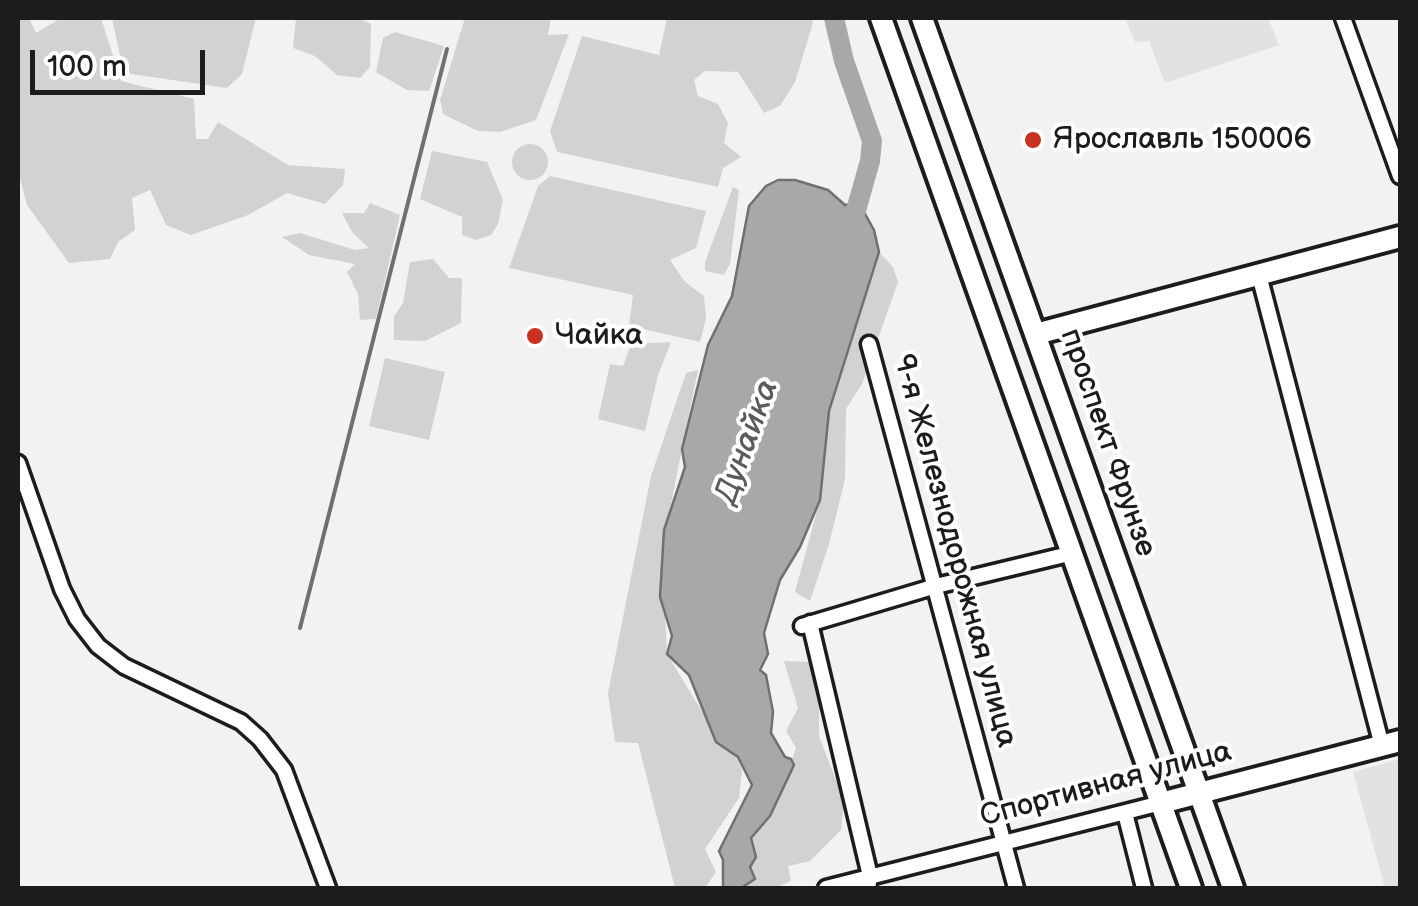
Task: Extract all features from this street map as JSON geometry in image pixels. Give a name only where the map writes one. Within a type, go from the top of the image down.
[{"type":"main road","points":[[881,18],[1192,888]]},
{"type":"main road","name":"проспект Фрунзе","points":[[922,18],[1234,888]]},
{"type":"main road","points":[[1036,334],[1400,237]]},
{"type":"main road","name":"Спортивная улица","points":[[1161,804],[1392,743]]},
{"type":"street","points":[[1342,18],[1400,176]]},
{"type":"street","points":[[1259,275],[1392,743]]},
{"type":"street","name":"9-я Железнодорожная улица","points":[[869,344],[1016,888]]},
{"type":"street","points":[[18,463],[62,589],[77,620],[98,646],[124,666],[241,722],[260,739],[284,770],[328,888]]},
{"type":"street","points":[[869,882],[806,624],[936,586],[1073,553]]},
{"type":"street","name":"Спортивная улица","points":[[826,888],[869,882],[1161,804]]},
{"type":"street","points":[[1125,813],[1144,888]]},
{"type":"shaded area","points":[[18,18],[29,18],[36,33],[61,18],[101,18],[121,81],[194,99],[196,139],[208,139],[218,122],[288,165],[345,169],[343,185],[325,204],[287,193],[248,215],[191,235],[166,225],[150,190],[132,198],[135,230],[118,242],[110,259],[69,263],[27,205],[18,170]]},
{"type":"shaded area","points":[[112,18],[256,18],[242,74],[227,88],[131,74],[122,65]]},
{"type":"shaded area","points":[[296,18],[357,18],[371,24],[370,67],[360,78],[337,75],[315,56],[293,48]]},
{"type":"shaded area","points":[[465,18],[551,18],[548,35],[569,34],[536,120],[500,132],[478,131],[443,114],[440,100]]},
{"type":"shaded area","points":[[667,18],[811,18],[813,23],[795,82],[780,106],[764,113],[738,72],[705,71],[694,80],[698,96],[718,104],[728,123],[724,143],[741,157],[723,168],[718,187],[557,152],[550,131],[582,36],[659,55]]},
{"type":"shaded area","points":[[1125,18],[1268,18],[1279,45],[1165,83],[1149,41],[1135,42]]},
{"type":"shaded area","points":[[395,32],[444,46],[429,91],[407,90],[376,72],[383,38]]},
{"type":"shaded area","points":[[530,144],[543,149],[548,162],[543,175],[530,180],[517,175],[512,162],[517,149]]},
{"type":"shaded area","points":[[432,151],[487,162],[503,200],[498,224],[491,235],[476,240],[462,235],[462,217],[420,199]]},
{"type":"shaded area","points":[[550,176],[706,211],[696,248],[670,260],[685,282],[704,296],[706,319],[700,342],[629,326],[633,295],[509,268],[538,186]]},
{"type":"shaded area","points":[[733,187],[739,190],[730,264],[724,275],[705,271],[705,262]]},
{"type":"shaded area","points":[[370,203],[400,215],[376,319],[360,320],[358,294],[347,272],[355,264],[309,255],[282,237],[300,233],[355,250],[369,248],[352,232],[342,213],[364,213]]},
{"type":"shaded area","points":[[879,252],[893,267],[898,282],[862,384],[846,409],[845,479],[810,601],[795,592],[820,500],[829,411]]},
{"type":"shaded area","points":[[433,259],[449,278],[462,278],[461,323],[425,341],[394,340],[394,316],[403,303],[410,262]]},
{"type":"shaded area","points":[[671,342],[658,375],[645,431],[598,419],[610,364],[623,366],[631,344]]},
{"type":"shaded area","points":[[385,358],[445,372],[429,440],[369,426]]},
{"type":"shaded area","points":[[698,370],[662,548],[667,654],[712,728],[716,742],[738,757],[742,771],[739,798],[705,849],[716,872],[705,888],[675,888],[638,743],[615,742],[608,693],[651,476],[686,373]]},
{"type":"shaded area","points":[[784,661],[811,662],[819,702],[819,736],[844,801],[841,830],[810,861],[788,866],[791,881],[775,888],[741,888],[751,862],[750,839],[770,816],[794,765],[796,748],[786,731],[798,708]]},
{"type":"shaded area","points":[[1400,759],[1400,888],[1385,888],[1353,772]]},
{"type":"water","points":[[778,180],[795,180],[828,190],[845,205],[859,203],[874,230],[879,252],[829,411],[820,500],[800,547],[780,580],[764,633],[768,654],[760,670],[766,675],[773,712],[771,733],[794,765],[770,816],[751,838],[756,857],[750,867],[755,879],[741,888],[723,888],[723,860],[719,851],[752,785],[738,757],[716,742],[689,675],[667,654],[672,636],[660,597],[664,530],[685,467],[682,449],[708,345],[732,296],[749,206],[766,186]]},
{"type":"waterway","name":"Дунайка","points":[[834,18],[844,61],[872,141],[851,228]]},
{"type":"waterway","points":[[300,628],[447,49]]},
{"type":"place","name":"Ярославль 150006","points":[[1033,140]]},
{"type":"place","name":"Чайка","points":[[535,336]]}]
